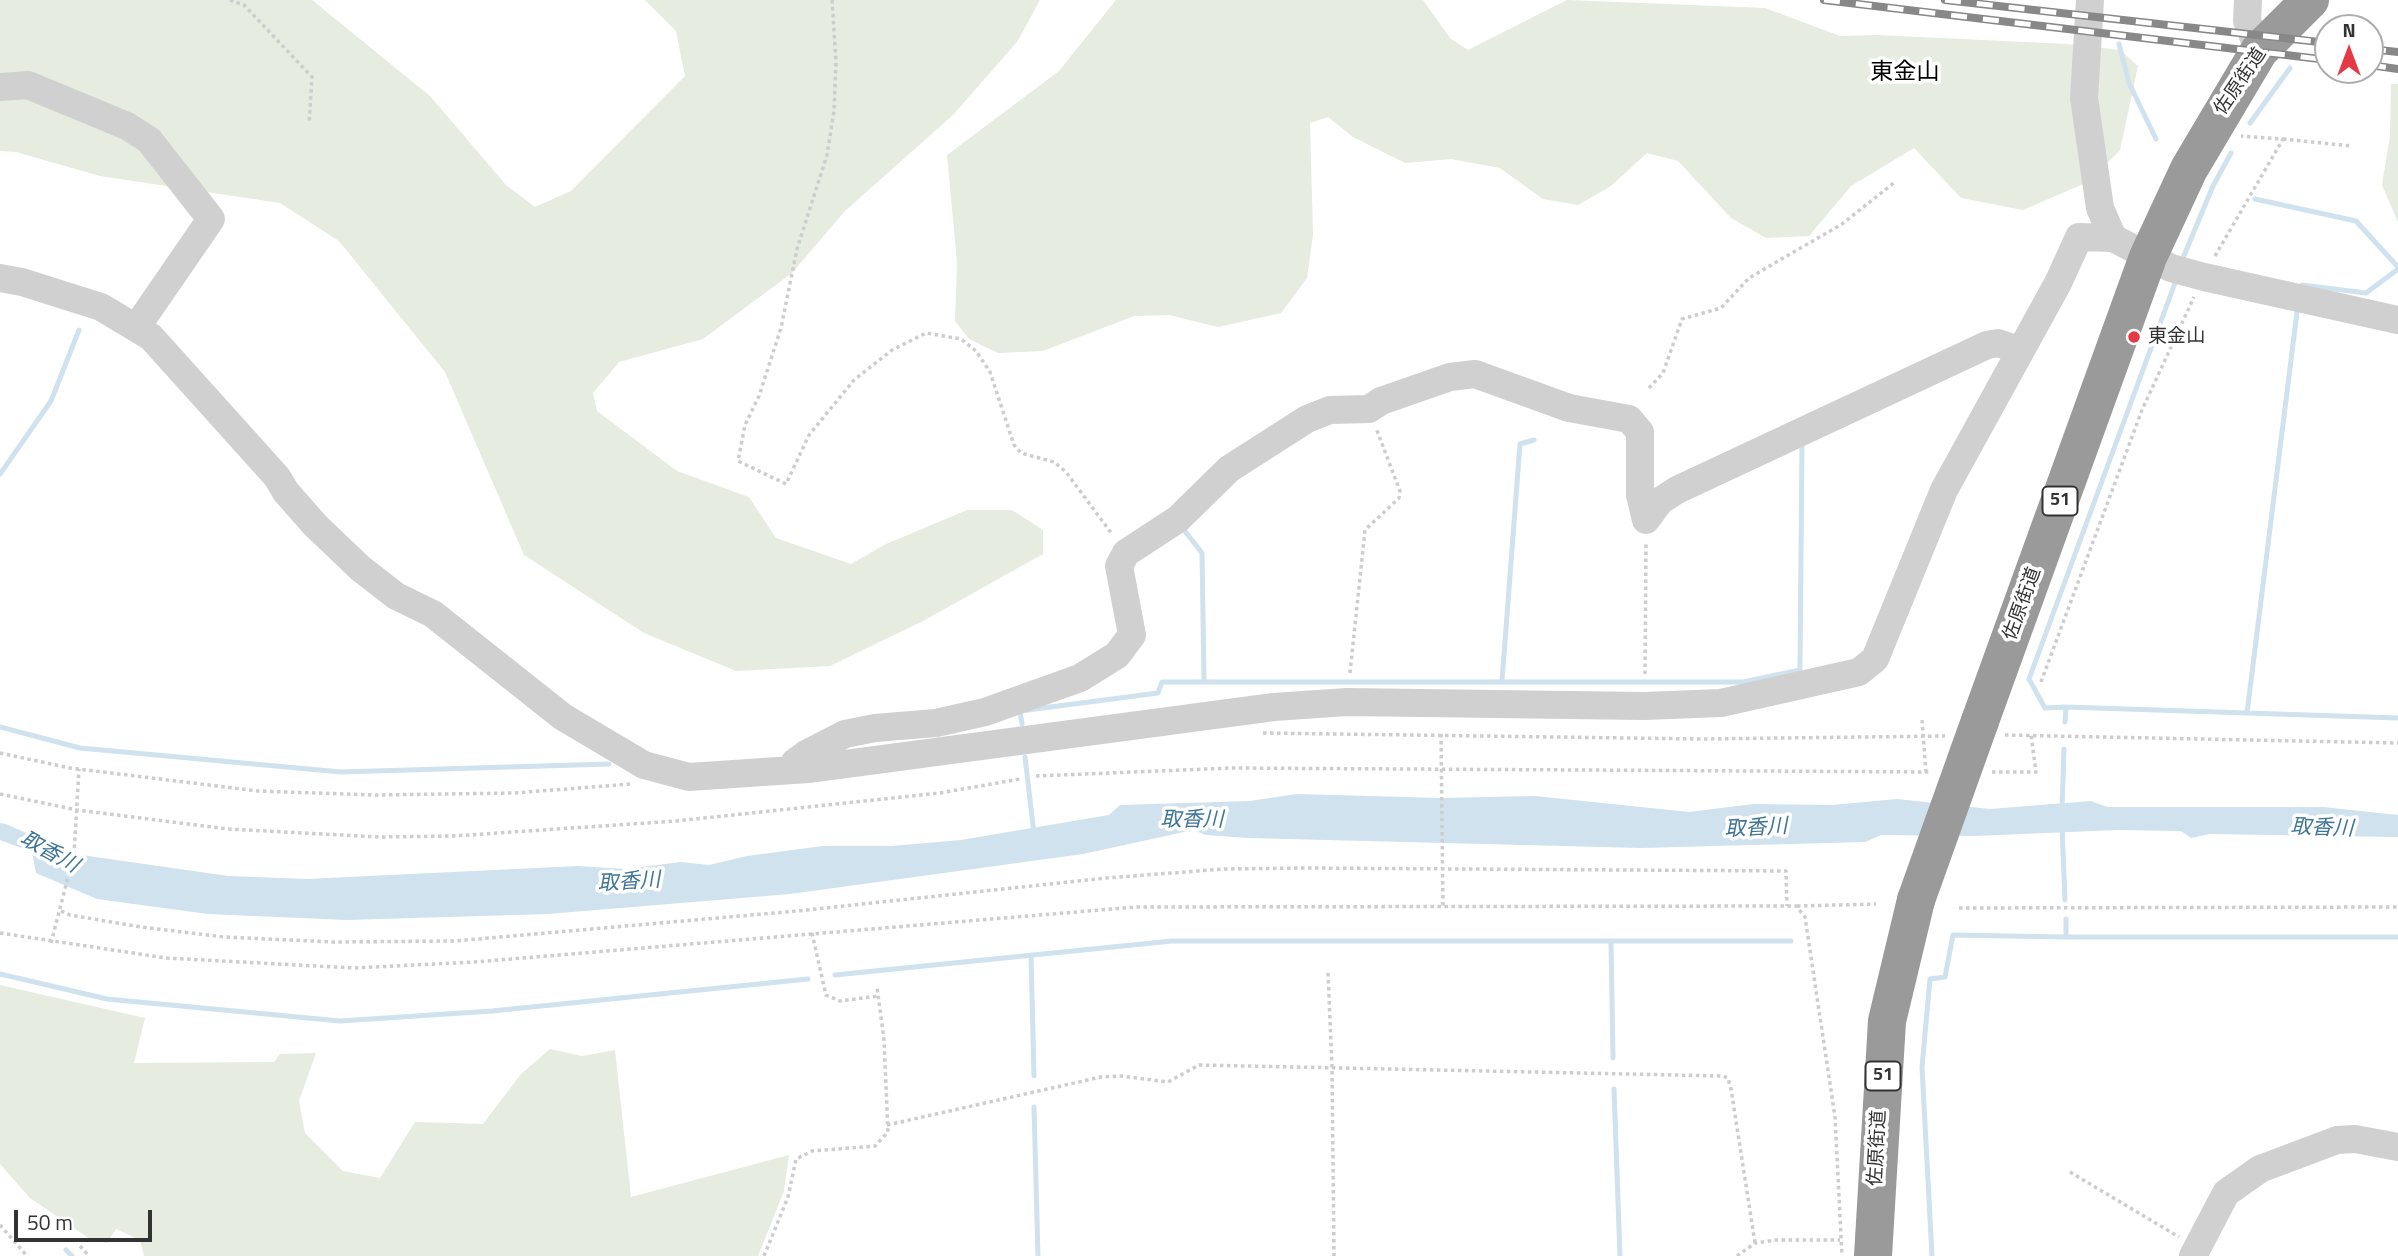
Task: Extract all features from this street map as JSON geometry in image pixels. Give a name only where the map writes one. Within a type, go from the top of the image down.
[{"type":"highway","name":"佐原街道","points":[[1857,1248],[1887,1021],[1916,900],[2148,257],[2207,134],[2259,51],[2310,0]]},
{"type":"street","points":[[2090,0],[2084,98],[2100,208],[2113,238]]},
{"type":"street","points":[[2240,0],[2248,0],[2247,21],[2259,51]]},
{"type":"street","points":[[0,87],[28,85],[127,126],[149,140],[211,219],[135,328]]},
{"type":"street","points":[[0,278],[22,282],[101,307],[159,345],[277,477],[293,500],[360,568],[396,596],[433,614],[563,717],[612,748],[672,775],[714,777],[793,770],[1274,707],[1347,702],[1644,706],[1721,703],[1860,672],[1875,659],[1944,490],[2058,283],[2079,237],[2113,238],[2171,268],[2398,320]]},
{"type":"street","points":[[1646,520],[1660,501],[1677,490],[1987,345],[1998,343],[2019,350]]},
{"type":"street","points":[[793,770],[795,762],[806,754],[845,734],[875,728],[936,723],[985,712],[1080,678],[1117,655],[1132,635],[1119,566],[1126,553],[1178,519],[1229,470],[1307,419],[1330,410],[1369,409],[1381,401],[1450,377],[1475,374],[1569,408],[1629,419],[1640,432],[1640,495],[1646,520]]},
{"type":"street","points":[[2194,1251],[2226,1193],[2260,1169],[2337,1140],[2355,1139],[2398,1147]]},
{"type":"path","points":[[230,0],[244,5],[312,78],[309,124]]},
{"type":"path","points":[[832,0],[836,74],[827,155],[797,249],[781,328],[759,396],[745,425],[738,461],[786,484],[809,435],[854,380],[892,350],[926,333],[961,339],[976,351],[990,372],[1014,445],[1021,453],[1054,461],[1066,472],[1126,553]]},
{"type":"path","points":[[2207,134],[2351,146]]},
{"type":"path","points":[[2041,682],[2142,410],[2204,277],[2283,139]]},
{"type":"path","points":[[1649,388],[1663,373],[1682,319],[1721,308],[1730,294],[1749,278],[1842,224],[1895,182]]},
{"type":"path","points":[[1350,673],[1365,530],[1394,505],[1399,491],[1369,409]]},
{"type":"path","points":[[1645,674],[1646,520]]},
{"type":"path","points":[[1922,720],[1926,772]]},
{"type":"path","points":[[1255,733],[1701,739],[1946,736],[1978,731],[2031,735],[2398,743]]},
{"type":"path","points":[[1441,734],[1443,909]]},
{"type":"path","points":[[1980,772],[2036,772],[2031,735]]},
{"type":"path","points":[[0,753],[79,769],[258,791],[374,795],[514,793],[634,784]]},
{"type":"path","points":[[1036,776],[1231,768],[1939,772]]},
{"type":"path","points":[[51,943],[74,854],[79,769]]},
{"type":"path","points":[[0,794],[77,810],[228,829],[310,835],[453,836],[805,808],[950,792],[1020,779]]},
{"type":"path","points":[[61,911],[70,915],[130,925],[224,937],[333,942],[455,942],[1224,869],[1786,871],[1787,906]]},
{"type":"path","points":[[0,933],[51,943],[166,958],[354,968],[475,962],[1136,906],[1443,909],[1876,904]]},
{"type":"path","points":[[1796,906],[1805,917],[1814,962],[1835,1117],[1857,1248]]},
{"type":"path","points":[[1959,908],[2398,907]]},
{"type":"path","points":[[812,933],[826,995],[840,1001],[878,996]]},
{"type":"path","points":[[1328,973],[1334,1256]]},
{"type":"path","points":[[764,1256],[788,1197],[796,1159],[812,1151],[875,1146],[888,1132],[884,1040],[877,986]]},
{"type":"path","points":[[887,1125],[1112,1075],[1158,1083],[1168,1082],[1199,1065],[1723,1076],[1728,1079],[1731,1089],[1755,1243]]},
{"type":"path","points":[[2070,1172],[2194,1251]]},
{"type":"path","points":[[0,1225],[27,1256]]},
{"type":"path","points":[[1737,1256],[1755,1243],[1804,1238],[1857,1248]]},
{"type":"path","points":[[80,1246],[89,1256]]},
{"type":"path","points":[[1842,1256],[1857,1248]]},
{"type":"shaded area","points":[[0,0],[312,0],[430,96],[506,185],[535,207],[571,191],[685,76],[676,31],[645,0],[1040,0],[1017,42],[953,115],[845,211],[792,273],[703,339],[619,362],[593,393],[597,411],[677,471],[749,497],[776,538],[851,564],[884,545],[967,510],[1012,510],[1043,530],[1043,554],[923,621],[830,666],[736,671],[644,633],[524,555],[445,372],[339,241],[280,203],[100,176],[16,152],[0,151]]},
{"type":"shaded area","points":[[1116,0],[1423,0],[1450,38],[1468,50],[1567,0],[1765,8],[1840,36],[1876,35],[2068,44],[2120,50],[2138,66],[2120,150],[2090,181],[2023,210],[1961,198],[1914,148],[1851,186],[1809,236],[1766,238],[1731,218],[1678,161],[1647,153],[1611,186],[1578,205],[1543,199],[1500,168],[1451,159],[1405,163],[1353,137],[1328,117],[1310,123],[1313,235],[1307,278],[1281,313],[1218,327],[1169,315],[1134,316],[1043,351],[998,353],[969,339],[955,321],[957,262],[947,155],[1059,71]]},
{"type":"shaded area","points":[[2391,84],[2398,84],[2398,222],[2382,185],[2390,136]]},
{"type":"shaded area","points":[[0,985],[145,1018],[134,1063],[274,1062],[280,1054],[316,1053],[299,1101],[305,1133],[343,1171],[380,1178],[415,1122],[483,1124],[521,1074],[550,1049],[582,1056],[615,1050],[631,1197],[789,1155],[784,1191],[758,1256],[144,1256],[140,1240],[116,1229],[107,1243],[90,1239],[30,1198],[0,1164]]},
{"type":"water","name":"取香川","points":[[1297,794],[1441,798],[1535,796],[1689,812],[1753,804],[1832,805],[1897,799],[1990,809],[2091,801],[2107,807],[2323,807],[2398,815],[2398,837],[2210,834],[2191,838],[2181,831],[2118,830],[1974,836],[1881,835],[1865,842],[1641,848],[1248,838],[1206,835],[1193,830],[1083,854],[790,894],[548,914],[347,920],[208,914],[97,899],[36,873],[32,852],[0,840],[0,823],[74,854],[228,876],[307,879],[578,866],[625,869],[681,862],[709,865],[747,856],[823,846],[892,846],[961,840],[1109,815],[1120,805],[1250,801]]},
{"type":"waterway","points":[[2119,44],[2129,83],[2156,139]]},
{"type":"waterway","points":[[2250,123],[2290,68]]},
{"type":"waterway","points":[[2183,258],[2213,186],[2231,153]]},
{"type":"waterway","points":[[2255,199],[2356,221],[2398,267]]},
{"type":"waterway","points":[[2302,285],[2366,293],[2398,269]]},
{"type":"waterway","points":[[2065,722],[2066,707],[2045,708],[2029,679],[2175,283]]},
{"type":"waterway","points":[[2247,713],[2297,312]]},
{"type":"waterway","points":[[0,474],[51,401],[79,330]]},
{"type":"waterway","points":[[1502,681],[1520,444],[1534,440]]},
{"type":"waterway","points":[[1022,724],[1020,711],[1158,693],[1162,682],[1743,682],[1800,670],[1802,441]]},
{"type":"waterway","points":[[1181,526],[1202,553],[1204,680]]},
{"type":"waterway","points":[[2066,707],[2398,718]]},
{"type":"waterway","points":[[0,727],[80,748],[341,772],[609,764]]},
{"type":"waterway","points":[[2062,809],[2064,749]]},
{"type":"waterway","points":[[1025,757],[1034,834]]},
{"type":"waterway","points":[[2062,826],[2065,900]]},
{"type":"waterway","points":[[1932,1256],[1922,1067],[1930,979],[1945,977],[1953,935],[2066,937],[2066,919]]},
{"type":"waterway","points":[[2066,937],[2398,937]]},
{"type":"waterway","points":[[835,975],[1172,941],[1791,941]]},
{"type":"waterway","points":[[1611,941],[1613,1058]]},
{"type":"waterway","points":[[1031,955],[1034,1076]]},
{"type":"waterway","points":[[0,974],[107,999],[340,1021],[492,1011],[808,979]]},
{"type":"waterway","points":[[1614,1089],[1620,1256]]},
{"type":"waterway","points":[[1034,1107],[1038,1256]]},
{"type":"waterway","points":[[66,1250],[72,1256]]},
{"type":"railway","points":[[1824,0],[2314,58]]},
{"type":"railway","points":[[1945,0],[2314,41]]},
{"type":"railway","points":[[2384,50],[2398,52]]},
{"type":"railway","points":[[2384,67],[2398,69]]},
{"type":"place","name":"東金山","points":[[2134,337]]},
{"type":"district","name":"東金山","points":[[1905,73]]}]
